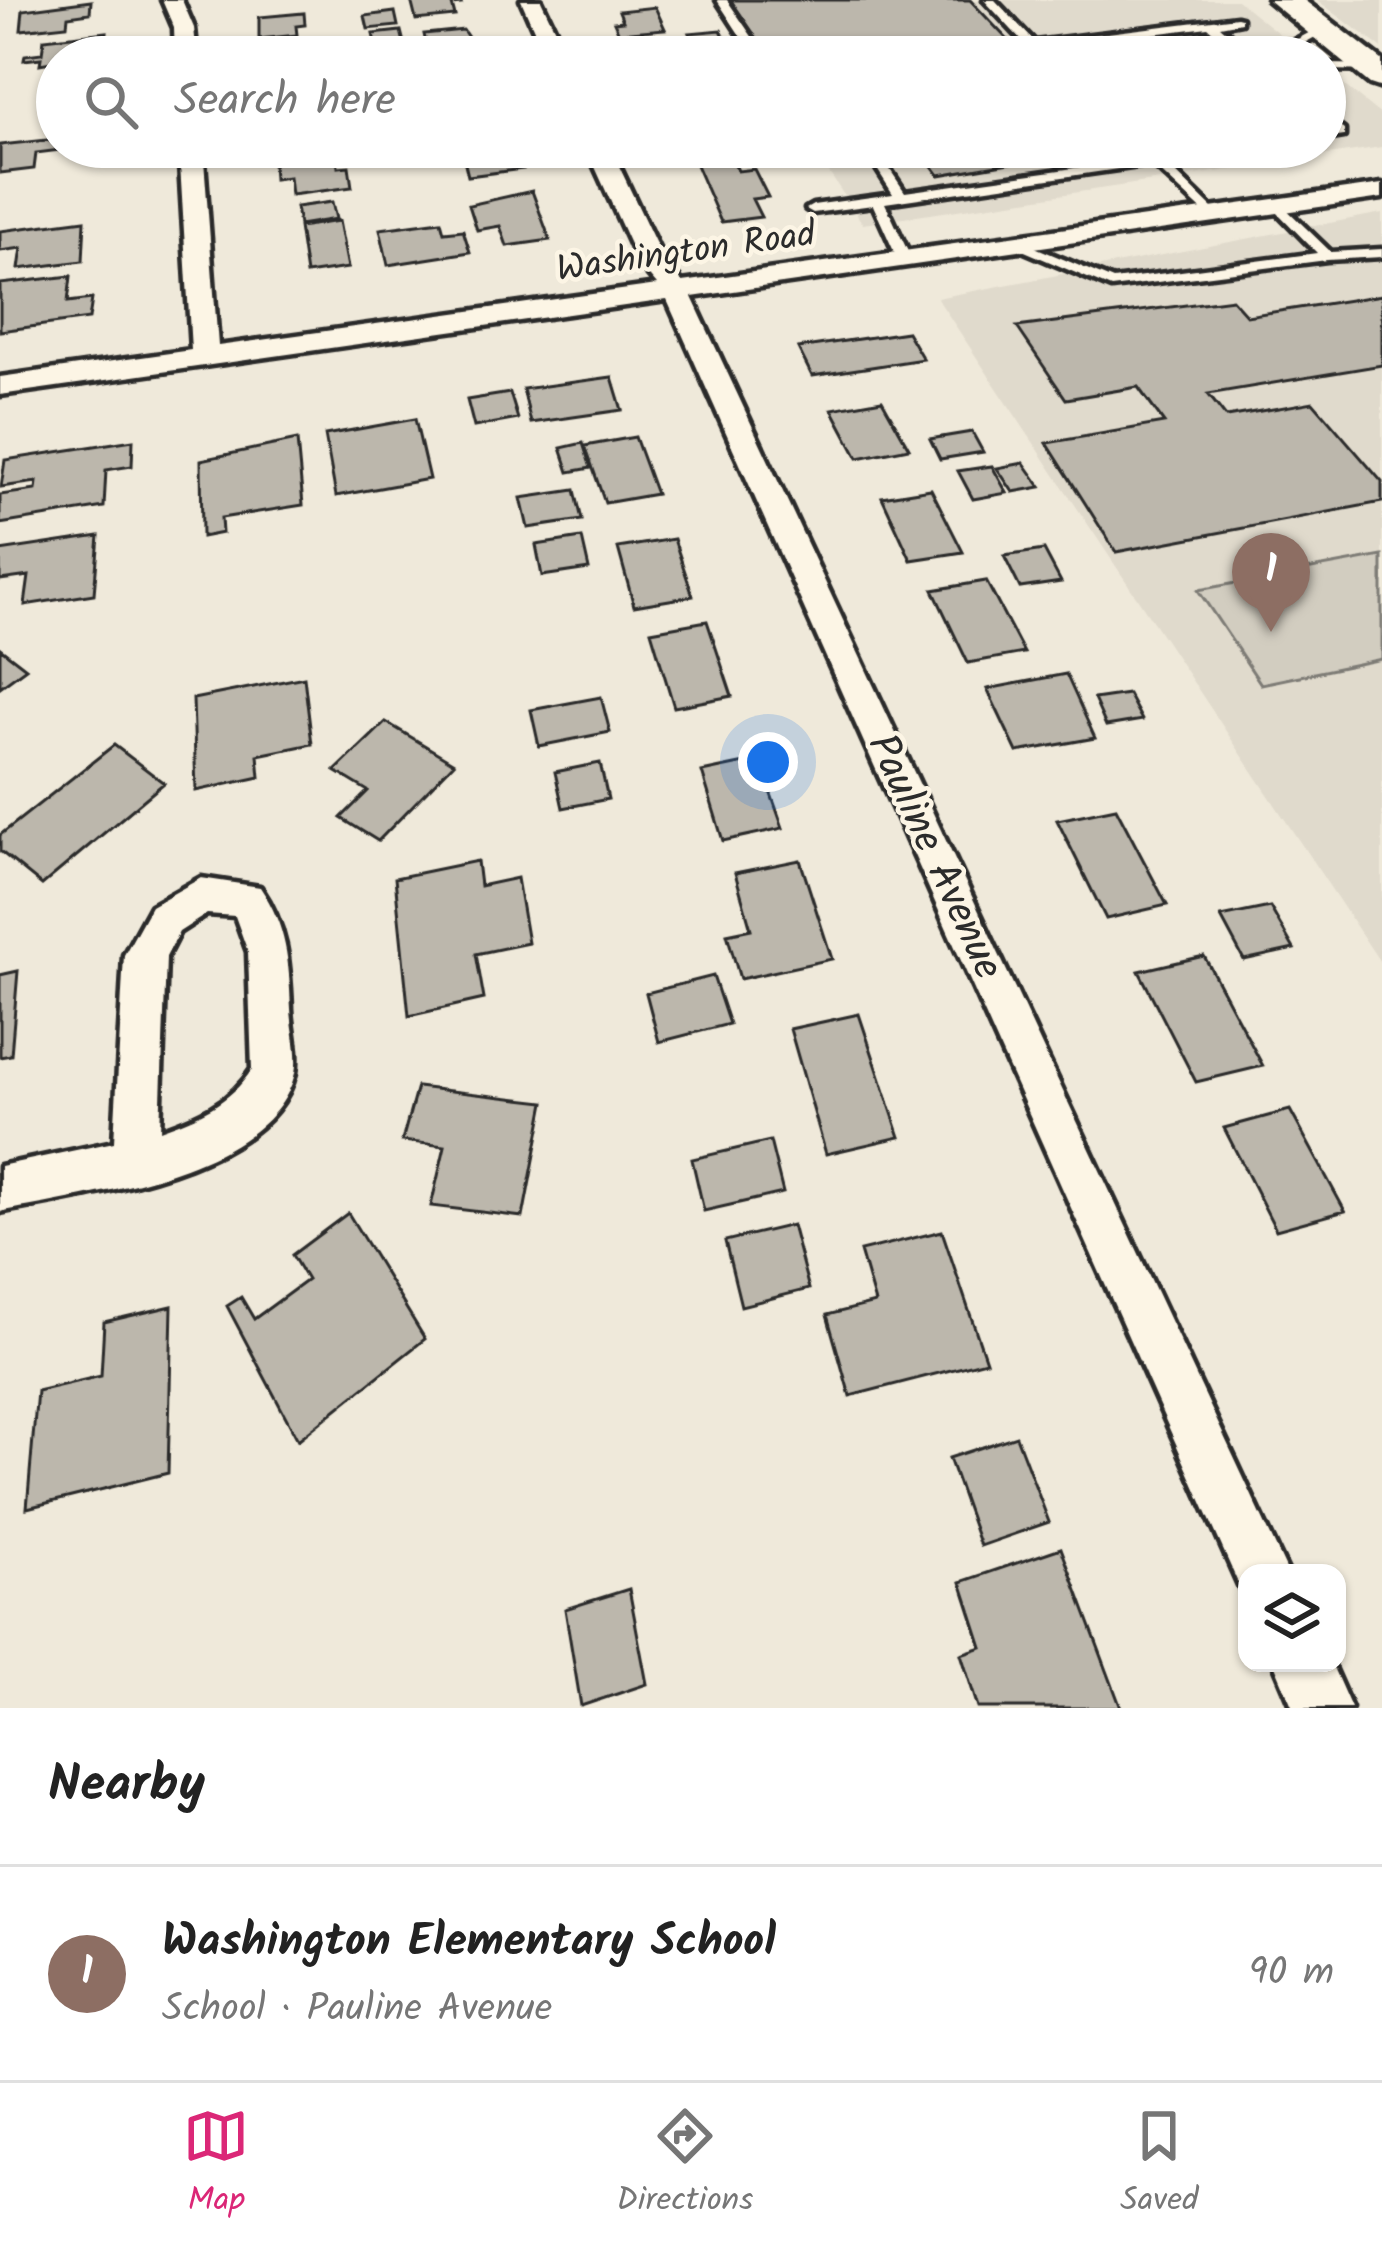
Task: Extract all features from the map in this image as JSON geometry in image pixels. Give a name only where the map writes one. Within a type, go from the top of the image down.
[{"type":"main road","points":[[1283,0],[1330,36]]},
{"type":"main road","points":[[1346,48],[1379,72]]},
{"type":"street","points":[[172,0],[185,36]]},
{"type":"street","points":[[531,0],[547,36]]},
{"type":"street","points":[[192,168],[205,357]]},
{"type":"street","name":"Pauline Avenue","points":[[608,168],[652,264],[676,290],[1257,1564]]},
{"type":"street","name":"Washington Road","points":[[0,386],[1382,191]]},
{"type":"street","points":[[0,1189],[136,1156],[205,1139],[248,1112],[272,1076],[268,931],[246,899],[201,896],[165,919],[145,956],[136,1156]]},
{"type":"street","points":[[1306,1672],[1322,1708]]},
{"type":"lane","points":[[722,0],[746,36]]},
{"type":"lane","points":[[989,0],[1023,36]]},
{"type":"lane","points":[[1110,36],[1237,20],[1224,10]]},
{"type":"lane","points":[[1211,23],[1226,36]]},
{"type":"lane","points":[[1310,36],[1322,30]]},
{"type":"lane","points":[[1346,69],[1379,72]]},
{"type":"lane","points":[[883,168],[901,196]]},
{"type":"lane","points":[[813,209],[1099,168]]},
{"type":"lane","points":[[1163,168],[1211,215]]},
{"type":"lane","points":[[877,200],[904,258]]},
{"type":"lane","points":[[1279,206],[1328,256]]},
{"type":"lane","points":[[1012,243],[1111,284],[1382,253]]},
{"type":"shaded area","points":[[714,0],[1237,0],[1282,36],[738,36]]},
{"type":"shaded area","points":[[1317,0],[1382,0],[1382,49],[1380,47]]},
{"type":"shaded area","points":[[1346,87],[1382,116],[1382,147],[1346,152]]},
{"type":"shaded area","points":[[826,168],[1240,168],[863,224]]},
{"type":"shaded area","points":[[1382,213],[1382,965],[937,298]]},
{"type":"shaded area","points":[[1382,556],[1382,659],[1261,684],[1198,590]]},
{"type":"building","points":[[411,0],[459,0],[461,4],[452,5],[455,16],[416,20]]},
{"type":"building","points":[[729,0],[970,0],[1004,36],[754,36]]},
{"type":"building","points":[[91,1],[90,13],[68,16],[67,25],[21,30],[23,10]]},
{"type":"building","points":[[655,7],[665,29],[619,33],[614,22],[623,21],[619,11]]},
{"type":"building","points":[[395,12],[398,26],[368,29],[365,16]]},
{"type":"building","points":[[304,13],[305,25],[296,26],[297,35],[259,36],[259,17]]},
{"type":"building","points":[[463,30],[467,36],[424,36]]},
{"type":"building","points":[[721,30],[724,36],[690,36]]},
{"type":"building","points":[[401,31],[402,36],[373,36]]},
{"type":"building","points":[[36,141],[34,169],[0,173],[0,145]]},
{"type":"building","points":[[273,168],[349,168],[352,187],[291,195],[289,177],[274,179]]},
{"type":"building","points":[[466,168],[523,169],[468,176]]},
{"type":"building","points":[[697,168],[754,169],[768,197],[752,199],[761,217],[721,222]]},
{"type":"building","points":[[934,168],[980,168],[939,175]]},
{"type":"building","points":[[532,191],[550,240],[507,246],[500,226],[477,230],[469,205]]},
{"type":"building","points":[[332,202],[336,219],[299,225],[296,207]]},
{"type":"building","points":[[85,220],[83,261],[19,269],[22,248],[0,251],[0,231]]},
{"type":"building","points":[[339,221],[348,268],[306,274],[299,227]]},
{"type":"building","points":[[441,221],[444,232],[463,230],[470,252],[388,265],[380,229]]},
{"type":"building","points":[[71,276],[68,302],[92,299],[89,319],[0,331],[0,284]]},
{"type":"building","points":[[1382,295],[1382,365],[1208,394],[1226,417],[1313,402],[1382,482],[1382,502],[1116,552],[1047,443],[1164,423],[1138,387],[1066,399],[1017,327],[1232,299],[1247,316]]},
{"type":"building","points":[[907,332],[923,359],[812,376],[798,348]]},
{"type":"building","points":[[612,377],[622,410],[531,423],[523,389]]},
{"type":"building","points":[[510,393],[518,419],[474,427],[467,400]]},
{"type":"building","points":[[882,400],[909,448],[858,458],[832,409]]},
{"type":"building","points":[[415,419],[429,479],[336,496],[325,435]]},
{"type":"building","points":[[972,432],[983,452],[940,459],[930,439]]},
{"type":"building","points":[[635,437],[656,494],[605,503],[585,446]]},
{"type":"building","points":[[133,440],[132,466],[106,470],[104,507],[0,524],[0,495],[36,490],[37,482],[1,487],[5,460]]},
{"type":"building","points":[[297,440],[303,505],[221,518],[222,533],[202,537],[201,460]]},
{"type":"building","points":[[583,443],[591,468],[569,472],[561,448]]},
{"type":"building","points":[[1024,463],[1041,487],[1013,492],[997,468]]},
{"type":"building","points":[[992,466],[1007,493],[973,499],[958,471]]},
{"type":"building","points":[[931,489],[963,552],[911,560],[882,497]]},
{"type":"building","points":[[575,490],[582,520],[528,528],[521,498]]},
{"type":"building","points":[[99,536],[94,594],[25,605],[29,576],[0,580],[0,551]]},
{"type":"building","points":[[582,538],[589,569],[542,576],[536,545]]},
{"type":"building","points":[[674,539],[693,596],[634,606],[618,548]]},
{"type":"building","points":[[1044,550],[1061,582],[1020,588],[1004,556]]},
{"type":"building","points":[[986,581],[1024,653],[968,663],[933,590]]},
{"type":"building","points":[[707,621],[732,696],[674,707],[651,631]]},
{"type":"building","points":[[0,648],[26,668],[0,687]]},
{"type":"building","points":[[1066,674],[1095,738],[1017,752],[987,689]]},
{"type":"building","points":[[304,677],[312,744],[258,755],[260,777],[196,791],[193,699]]},
{"type":"building","points":[[1128,694],[1142,720],[1106,726],[1094,699]]},
{"type":"building","points":[[601,697],[610,732],[539,746],[531,710]]},
{"type":"building","points":[[386,722],[454,763],[378,841],[341,818],[368,791],[335,771]]},
{"type":"building","points":[[114,745],[164,783],[42,885],[0,851],[0,835]]},
{"type":"building","points":[[759,760],[783,828],[723,841],[702,772]]},
{"type":"building","points":[[600,763],[608,799],[563,808],[555,772]]},
{"type":"building","points":[[1116,808],[1167,905],[1106,919],[1057,820]]},
{"type":"building","points":[[800,860],[832,959],[740,979],[727,934],[751,929],[735,873]]},
{"type":"building","points":[[477,861],[480,886],[517,878],[528,943],[476,954],[484,999],[409,1016],[395,878]]},
{"type":"building","points":[[1270,907],[1294,949],[1244,960],[1221,917]]},
{"type":"building","points":[[1204,956],[1263,1066],[1196,1082],[1139,971]]},
{"type":"building","points":[[18,971],[11,1055],[0,1057],[0,975]]},
{"type":"building","points":[[713,976],[729,1024],[659,1042],[646,993]]},
{"type":"building","points":[[859,1014],[900,1137],[826,1154],[790,1029]]},
{"type":"building","points":[[417,1087],[545,1102],[523,1217],[431,1206],[445,1146],[402,1141]]},
{"type":"building","points":[[1290,1110],[1345,1211],[1276,1230],[1224,1128]]},
{"type":"building","points":[[770,1141],[783,1193],[704,1211],[692,1159]]},
{"type":"building","points":[[348,1213],[425,1339],[298,1440],[227,1306],[241,1297],[254,1319],[307,1280],[292,1255]]},
{"type":"building","points":[[792,1225],[809,1289],[741,1306],[725,1241]]},
{"type":"building","points":[[942,1231],[986,1361],[850,1396],[827,1315],[875,1303],[860,1251]]},
{"type":"building","points":[[172,1306],[168,1473],[27,1508],[37,1391],[101,1376],[104,1322]]},
{"type":"building","points":[[1016,1436],[1049,1522],[980,1546],[949,1458]]},
{"type":"building","points":[[1061,1548],[1121,1708],[978,1708],[961,1654],[982,1647],[961,1582]]},
{"type":"building","points":[[629,1589],[647,1684],[581,1706],[565,1609]]},
{"type":"place","name":"Washington Elementary School","points":[[1271,632]]}]
